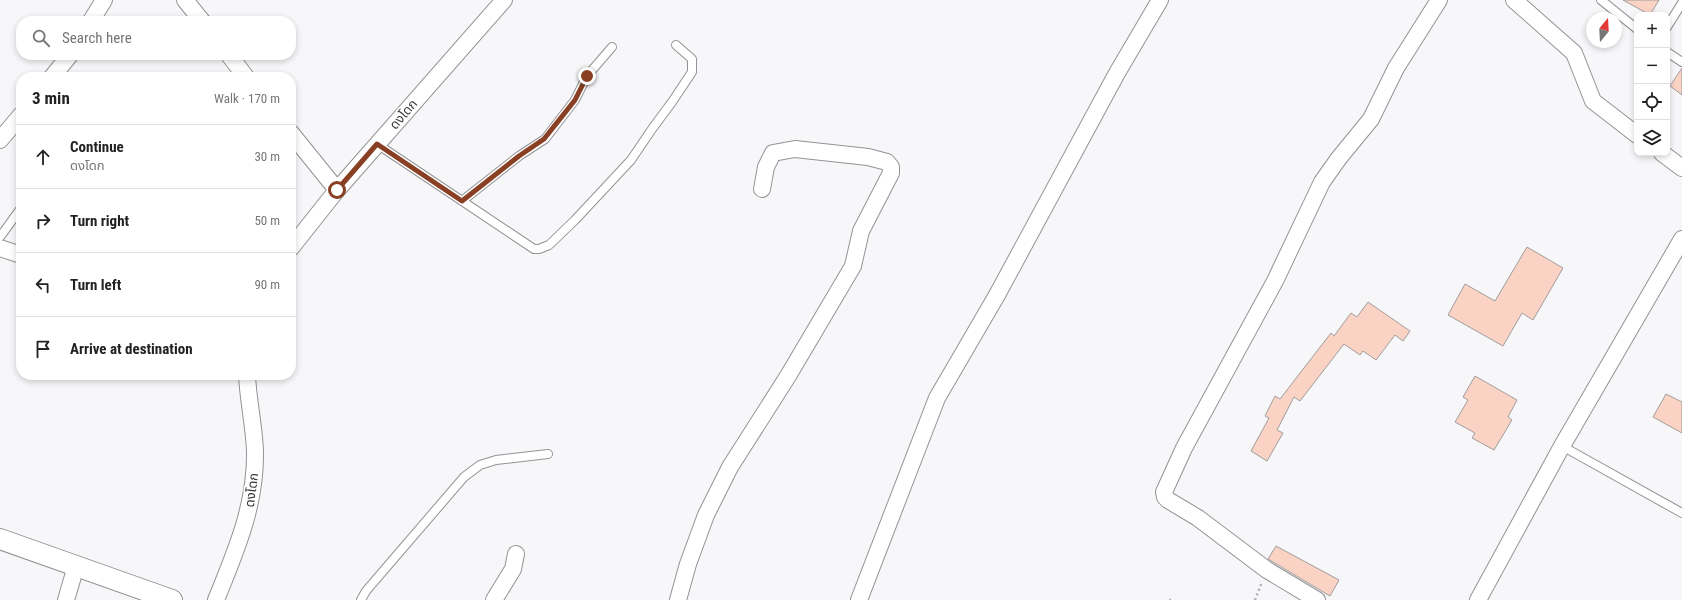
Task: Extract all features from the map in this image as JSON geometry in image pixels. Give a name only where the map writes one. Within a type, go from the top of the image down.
[{"type":"street","points":[[94,16],[104,0]]},
{"type":"street","points":[[185,0],[198,16]]},
{"type":"street","name":"ดงโดก","points":[[296,242],[337,190],[504,0]]},
{"type":"street","points":[[859,600],[937,398],[997,295],[1117,73],[1160,0]]},
{"type":"street","points":[[1317,600],[1267,570],[1198,518],[1168,500],[1165,497],[1164,492],[1184,448],[1275,281],[1322,182],[1339,158],[1371,119],[1396,68],[1439,0]]},
{"type":"street","points":[[1514,0],[1574,53],[1593,101],[1634,132]]},
{"type":"street","points":[[56,72],[66,60]]},
{"type":"street","points":[[233,60],[242,72]]},
{"type":"street","points":[[0,140],[16,121]]},
{"type":"street","points":[[296,139],[337,190]]},
{"type":"street","points":[[678,600],[688,564],[706,515],[730,467],[788,376],[853,266],[861,230],[891,173],[887,162],[868,157],[795,149],[773,153],[766,168],[762,189]]},
{"type":"street","points":[[1666,156],[1682,168]]},
{"type":"street","points":[[1478,600],[1562,446],[1682,239]]},
{"type":"street","points":[[0,248],[16,253]]},
{"type":"street","name":"ดงโดก","points":[[216,600],[242,535],[250,503],[255,451],[248,380]]},
{"type":"street","points":[[0,539],[164,599]]},
{"type":"street","points":[[494,600],[513,569],[516,554]]},
{"type":"street","points":[[66,600],[76,566]]},
{"type":"lane","points":[[1601,0],[1634,27]]},
{"type":"lane","points":[[1670,22],[1682,3]]},
{"type":"lane","points":[[377,144],[534,249],[539,249],[549,245],[575,220],[631,160],[688,78],[692,72],[692,59],[676,46]]},
{"type":"lane","points":[[462,201],[519,156],[544,139],[575,100],[587,76],[612,47]]},
{"type":"lane","points":[[1670,54],[1682,62]]},
{"type":"lane","points":[[0,237],[16,215]]},
{"type":"lane","points":[[1562,446],[1682,513]]},
{"type":"lane","points":[[361,600],[366,591],[464,477],[480,465],[496,460],[548,454]]},
{"type":"path","points":[[1169,600],[1174,600]]},
{"type":"building","points":[[1623,0],[1659,0],[1652,12],[1645,12]]},
{"type":"building","points":[[1682,68],[1682,95],[1670,86]]},
{"type":"building","points":[[1527,247],[1563,268],[1533,320],[1522,313],[1503,346],[1448,315],[1465,284],[1495,301]]},
{"type":"building","points":[[1368,302],[1410,331],[1403,341],[1395,335],[1376,360],[1363,351],[1360,355],[1344,344],[1300,401],[1294,397],[1277,430],[1283,433],[1267,461],[1251,451],[1269,418],[1265,416],[1275,396],[1280,399],[1331,333],[1334,336],[1351,313],[1357,317]]},
{"type":"building","points":[[1475,376],[1517,400],[1508,417],[1512,420],[1494,450],[1472,438],[1475,433],[1455,422],[1468,400],[1463,397]]},
{"type":"building","points":[[1666,394],[1682,402],[1682,433],[1653,417]]},
{"type":"building","points":[[1276,546],[1339,580],[1330,596],[1268,559]]},
{"type":"route","points":[[337,190],[377,144],[462,201],[519,156],[544,139],[575,100],[587,76]]}]
